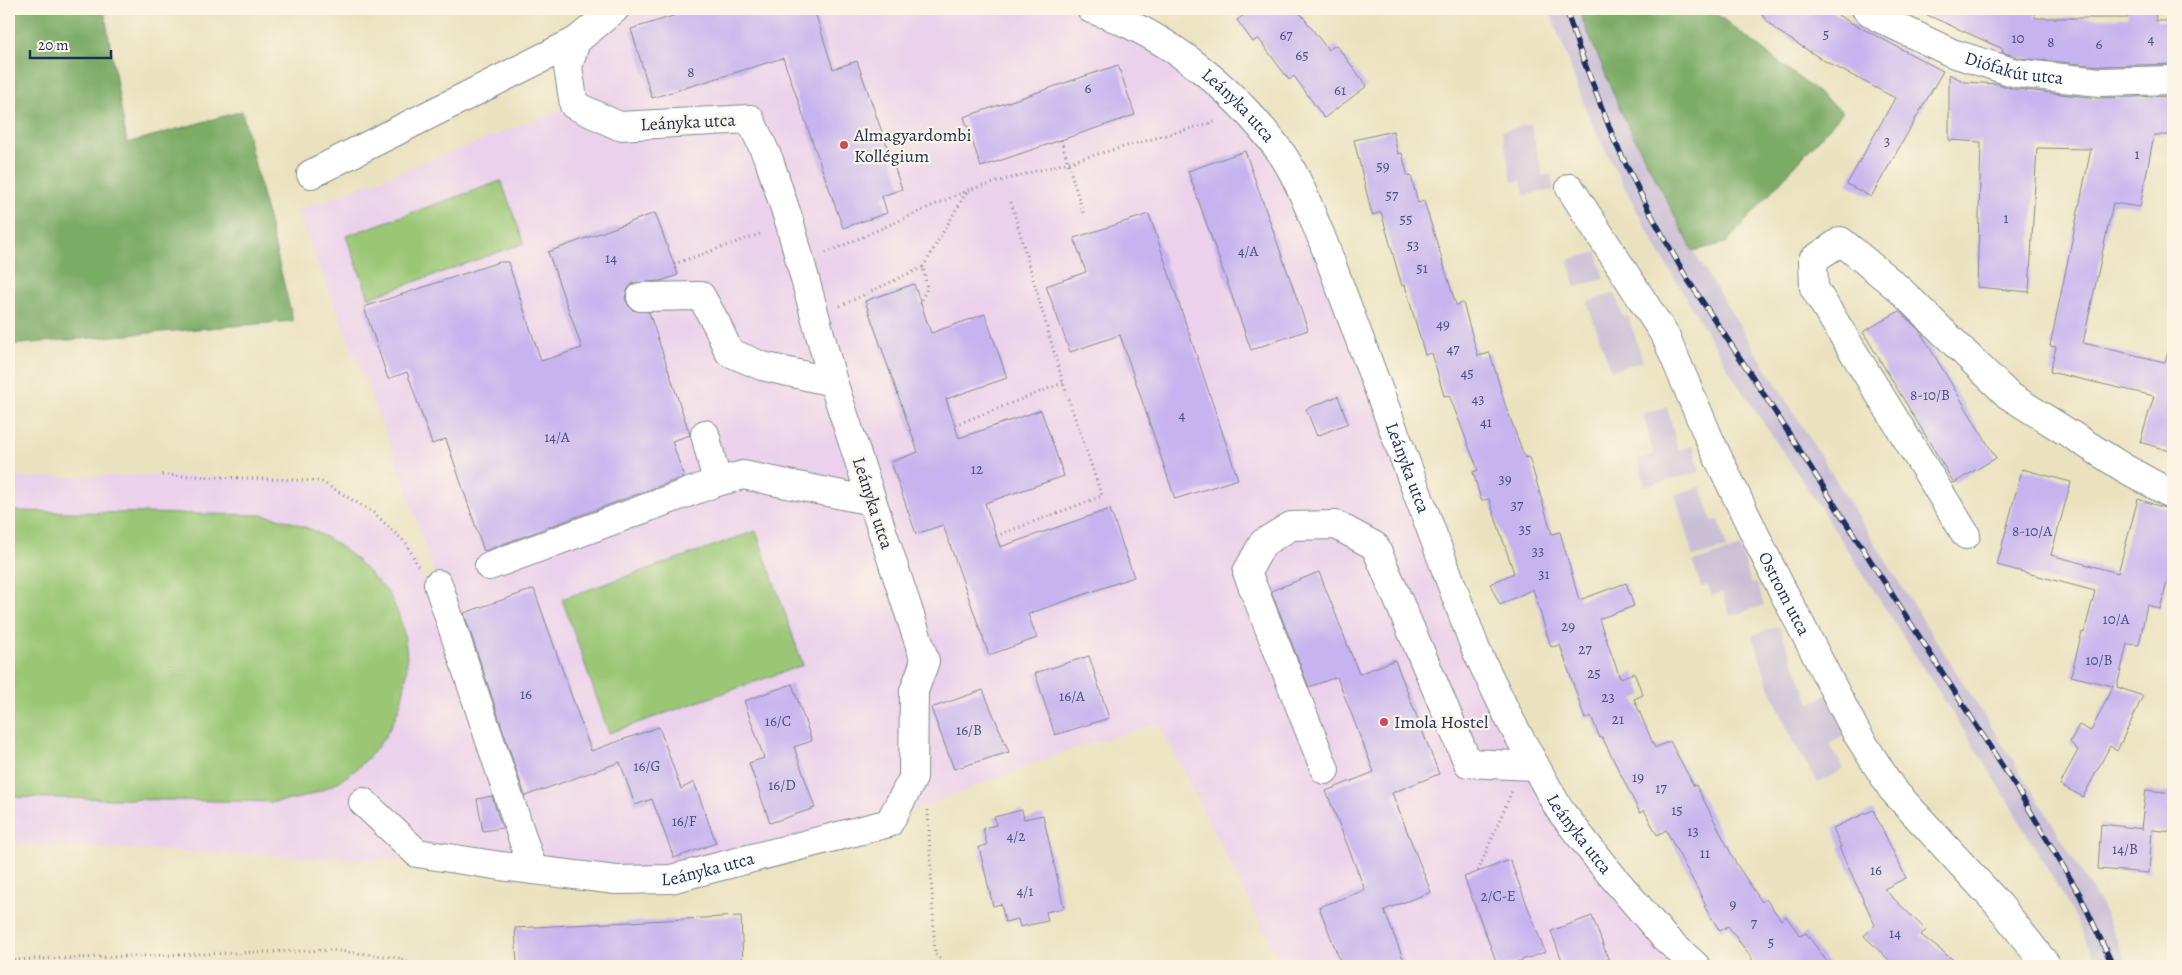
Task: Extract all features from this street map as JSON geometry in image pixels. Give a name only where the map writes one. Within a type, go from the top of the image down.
[{"type":"street","points":[[311,174],[576,41],[615,9]]},
{"type":"street","name":"Leányka utca","points":[[1091,9],[1163,42],[1212,76],[1280,152],[1305,200],[1320,236],[1476,650],[1510,720],[1559,809],[1664,938],[1696,966]]},
{"type":"street","name":"Diófakút utca","points":[[1866,9],[1879,18],[1952,53],[2016,73],[2100,82],[2173,80]]},
{"type":"street","name":"Leányka utca","points":[[363,802],[416,854],[616,880],[671,878],[889,823],[913,778],[914,691],[925,661],[833,382],[802,264],[769,160],[750,119],[618,126],[574,105],[568,67],[576,41]]},
{"type":"street","name":"Ostrom utca","points":[[1570,188],[1666,336],[1711,443],[1731,485],[1772,570],[1856,732],[1892,790],[1999,905],[2047,966]]},
{"type":"street","points":[[1966,534],[1814,288],[1813,260],[1841,241],[1899,289],[2008,395],[2124,468],[2173,495]]},
{"type":"street","points":[[641,297],[701,296],[716,323],[728,352],[762,366],[833,382]]},
{"type":"street","points":[[705,434],[717,482]]},
{"type":"street","points":[[489,566],[717,482],[742,475],[872,501]]},
{"type":"street","points":[[1325,770],[1247,572],[1262,543],[1291,526],[1336,525],[1375,546],[1468,763],[1535,766]]},
{"type":"street","points":[[438,584],[533,870]]},
{"type":"path","points":[[802,264],[968,190],[1247,113]]},
{"type":"path","points":[[1061,140],[1084,216]]},
{"type":"path","points":[[817,317],[923,267],[968,190]]},
{"type":"path","points":[[996,536],[1102,496],[1063,384],[1011,202]]},
{"type":"path","points":[[674,264],[790,224]]},
{"type":"path","points":[[920,304],[927,288],[923,267]]},
{"type":"path","points":[[955,425],[1063,384]]},
{"type":"path","points":[[162,475],[320,481],[373,512],[407,544],[427,586],[438,584]]},
{"type":"path","points":[[1478,871],[1514,788],[1535,766]]},
{"type":"path","points":[[928,805],[936,954],[948,966]]},
{"type":"path","points":[[9,960],[330,950],[400,958],[414,966]]},
{"type":"path","points":[[400,958],[404,966]]},
{"type":"shaded area","points":[[637,9],[1091,9],[1163,42],[1280,151],[1418,494],[1559,809],[1696,966],[1282,966],[1159,723],[1069,750],[928,805],[677,884],[421,862],[9,844],[9,478],[162,475],[320,481],[373,512],[407,544],[427,585],[438,584],[394,454],[297,211],[574,105],[576,41]]},
{"type":"shaded area","points":[[1549,9],[1578,9],[1623,116],[1693,251],[1914,606],[2035,795],[2101,904],[2128,966],[2098,966],[2075,917],[1996,781],[1822,510],[1738,385],[1657,249],[1591,123]]},
{"type":"shaded area","points":[[1531,124],[1543,176],[1551,174],[1554,190],[1524,195],[1521,180],[1512,182],[1502,131]]},
{"type":"shaded area","points":[[1597,252],[1604,279],[1575,287],[1568,260]]},
{"type":"shaded area","points":[[1615,293],[1623,317],[1628,316],[1643,361],[1611,371],[1587,302]]},
{"type":"shaded area","points":[[1667,407],[1678,450],[1693,446],[1700,472],[1645,486],[1638,460],[1654,455],[1643,413]]},
{"type":"shaded area","points":[[1701,487],[1712,521],[1719,520],[1727,548],[1693,557],[1675,494]]},
{"type":"shaded area","points":[[1740,547],[1751,583],[1756,581],[1764,605],[1730,616],[1722,592],[1712,596],[1708,585],[1701,587],[1693,562]]},
{"type":"shaded area","points":[[1779,626],[1810,703],[1828,695],[1848,734],[1829,744],[1844,769],[1818,783],[1793,742],[1769,686],[1752,635]]},
{"type":"green space","points":[[9,9],[104,9],[127,143],[242,111],[293,321],[9,345]]},
{"type":"green space","points":[[1578,9],[1710,9],[1843,112],[1726,243],[1693,251],[1623,116]]},
{"type":"green space","points":[[501,181],[524,243],[369,298],[346,236]]},
{"type":"green space","points":[[9,511],[264,515],[296,524],[325,537],[351,555],[386,590],[391,598],[404,633],[407,667],[401,700],[388,731],[368,758],[342,780],[311,795],[275,802],[9,797]]},
{"type":"green space","points":[[756,531],[803,665],[609,733],[562,599]]},
{"type":"building","points":[[696,9],[814,9],[833,69],[857,61],[902,189],[882,196],[887,213],[843,228],[783,58],[652,98],[631,29]]},
{"type":"building","points":[[1252,9],[1297,9],[1328,50],[1336,45],[1367,86],[1324,118],[1294,76],[1289,80],[1258,38],[1253,42],[1237,20]]},
{"type":"building","points":[[1756,9],[1828,9],[1943,71],[1871,197],[1847,184],[1895,98],[1823,60],[1776,30]]},
{"type":"building","points":[[1914,9],[2036,9],[2035,18],[2128,18],[2128,9],[2155,9],[2156,21],[2173,21],[2173,64],[2101,66],[2019,58],[2002,52],[2003,49]]},
{"type":"building","points":[[1118,65],[1135,115],[981,167],[964,117]]},
{"type":"building","points":[[1949,74],[1965,82],[1998,84],[2014,89],[2098,98],[2173,96],[2173,135],[2154,135],[2140,207],[2113,203],[2083,343],[2165,362],[2168,351],[2173,352],[2173,452],[2140,442],[2154,396],[2050,372],[2056,347],[2050,346],[2091,149],[2037,148],[2029,292],[1977,287],[1981,142],[1949,140]]},
{"type":"building","points":[[1393,131],[1398,154],[1402,153],[1408,177],[1411,176],[1418,203],[1424,201],[1456,305],[1463,303],[1478,356],[1490,353],[1505,404],[1525,458],[1529,457],[1552,534],[1560,532],[1579,600],[1626,583],[1634,606],[1599,619],[1620,678],[1634,673],[1643,695],[1634,699],[1655,748],[1670,741],[1694,786],[1696,785],[1737,865],[1762,902],[1766,899],[1781,920],[1786,916],[1800,936],[1806,933],[1830,966],[1757,966],[1728,926],[1720,931],[1704,906],[1706,905],[1666,830],[1657,835],[1644,810],[1640,813],[1602,737],[1600,738],[1591,716],[1585,719],[1560,645],[1551,647],[1533,589],[1500,605],[1490,584],[1514,573],[1489,499],[1481,500],[1473,472],[1478,470],[1449,395],[1444,396],[1432,353],[1425,355],[1405,285],[1402,286],[1381,212],[1372,215],[1354,140]]},
{"type":"building","points":[[1245,151],[1308,330],[1251,350],[1188,171]]},
{"type":"building","points":[[655,213],[678,275],[661,281],[633,283],[627,290],[625,298],[633,310],[649,312],[690,435],[672,441],[684,477],[484,551],[446,439],[432,444],[407,372],[388,379],[364,307],[499,262],[508,262],[541,361],[582,348],[548,252]]},
{"type":"building","points":[[1149,214],[1238,479],[1175,499],[1120,335],[1070,352],[1046,286],[1086,272],[1074,238]]},
{"type":"building","points":[[914,284],[931,333],[985,314],[1007,378],[946,399],[959,438],[1041,410],[1064,476],[985,503],[1000,547],[1110,509],[1134,577],[1028,614],[1037,638],[989,655],[943,525],[916,534],[891,462],[918,452],[865,301]]},
{"type":"building","points":[[1899,311],[1919,330],[1996,458],[1954,483],[1863,332]]},
{"type":"building","points":[[1338,396],[1348,423],[1317,436],[1306,409]]},
{"type":"building","points":[[2022,469],[2071,482],[2051,555],[2118,573],[2138,499],[2173,511],[2173,560],[2160,609],[2147,605],[2139,645],[2127,644],[2117,687],[2143,696],[2117,751],[2110,746],[2083,797],[2060,785],[2078,750],[2070,742],[2079,725],[2091,731],[2113,686],[2071,676],[2095,591],[1997,565]]},
{"type":"building","points":[[1319,572],[1359,674],[1395,660],[1439,774],[1392,793],[1431,892],[1384,910],[1406,966],[1342,966],[1319,907],[1365,890],[1326,791],[1374,772],[1337,677],[1309,687],[1271,591]]},
{"type":"building","points":[[534,589],[591,751],[659,727],[681,789],[694,782],[716,843],[674,858],[652,799],[635,805],[620,762],[525,796],[464,613]]},
{"type":"building","points":[[1089,656],[1109,718],[1055,735],[1035,673]]},
{"type":"building","points":[[792,684],[812,741],[794,747],[815,808],[770,823],[749,763],[764,758],[744,701]]},
{"type":"building","points":[[983,690],[1009,752],[954,769],[931,708]]},
{"type":"building","points":[[2146,790],[2173,793],[2173,832],[2152,830],[2149,873],[2098,869],[2101,824],[2143,829],[2141,828]]},
{"type":"building","points":[[492,796],[502,828],[483,831],[477,799]]},
{"type":"building","points":[[1022,810],[1024,819],[1043,815],[1064,908],[1046,912],[1048,921],[1020,927],[1018,919],[1005,922],[1001,904],[993,906],[979,847],[987,845],[983,828],[996,825],[994,817]]},
{"type":"building","points":[[1873,810],[1906,878],[1884,889],[1926,930],[1921,935],[1961,966],[1895,966],[1864,936],[1875,925],[1839,847],[1841,847],[1833,828]]},
{"type":"building","points":[[1510,860],[1545,952],[1505,966],[1498,966],[1464,877]]},
{"type":"building","points":[[741,916],[743,966],[517,966],[515,928]]},
{"type":"building","points":[[1592,916],[1611,966],[1564,966],[1551,931]]},
{"type":"railway","points":[[1566,9],[1578,46],[1615,142],[1648,209],[1686,277],[1752,376],[2019,792],[2080,895],[2113,966]]},
{"type":"place","name":"Almagyardombi Kollégium","points":[[844,145]]},
{"type":"place","name":"Imola Hostel","points":[[1384,722]]}]
